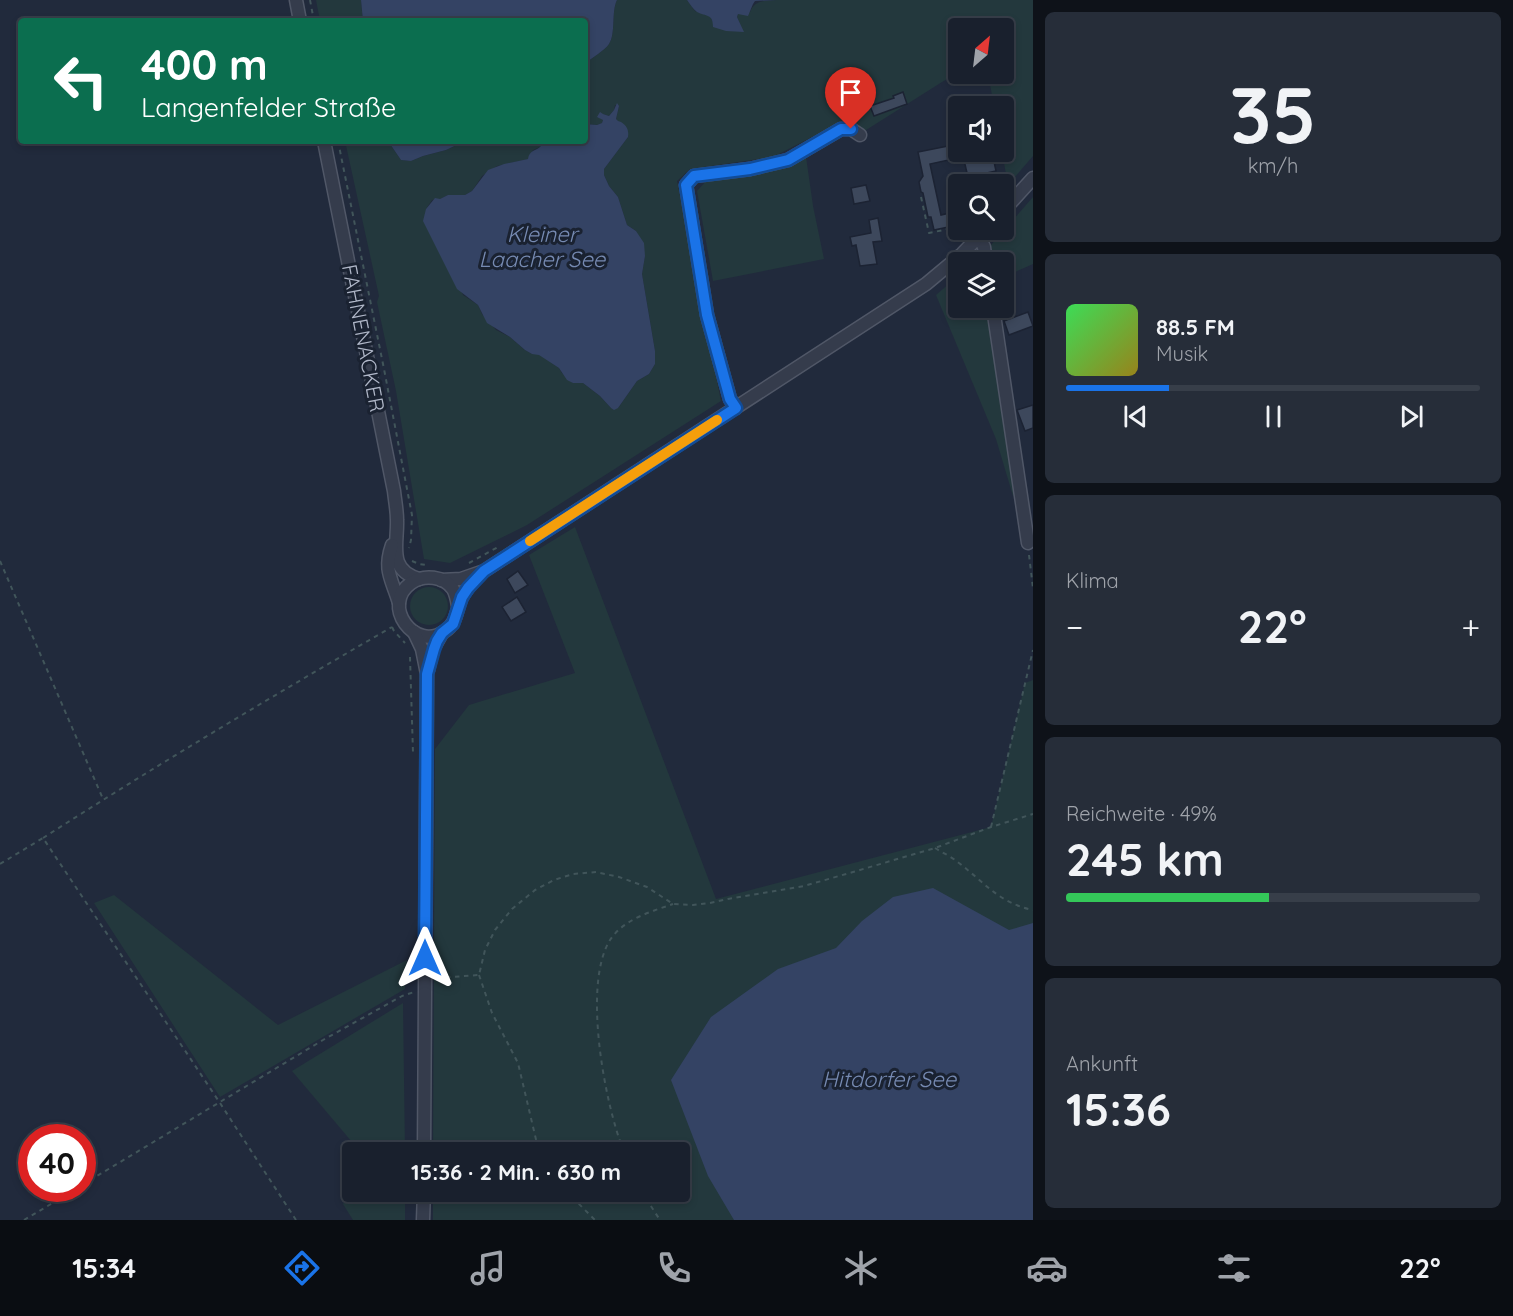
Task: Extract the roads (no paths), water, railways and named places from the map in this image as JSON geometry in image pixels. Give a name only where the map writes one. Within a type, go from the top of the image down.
[{"type":"street","points":[[296,0],[299,18]]},
{"type":"street","points":[[733,403],[707,315],[686,185],[694,176],[750,169],[788,160],[841,129],[851,129],[860,135]]},
{"type":"street","name":"FAHNENACKER","points":[[325,144],[394,491],[398,520],[396,555],[406,565],[409,576],[419,579]]},
{"type":"street","points":[[1014,199],[1033,178]]},
{"type":"street","points":[[458,606],[468,588],[484,571],[733,403],[926,284],[975,240]]},
{"type":"street","points":[[994,318],[1028,543]]},
{"type":"street","name":"FAHNENACKER","points":[[396,536],[388,562],[390,579],[399,603]]},
{"type":"street","points":[[441,580],[461,579],[484,571]]},
{"type":"street","points":[[419,579],[441,580],[454,590],[458,613],[453,624],[436,636],[420,635],[398,624],[399,603],[404,590],[419,579]]},
{"type":"street","points":[[414,632],[422,649],[427,674],[424,1142]]},
{"type":"street","points":[[427,674],[434,649],[442,633]]},
{"type":"street","points":[[423,1220],[424,1202]]},
{"type":"water","points":[[361,0],[617,0],[609,44],[588,61],[588,18],[363,18]]},
{"type":"water","points":[[687,0],[777,0],[755,1],[748,16],[738,14],[737,17],[744,32],[726,31],[713,27],[712,19],[697,12]]},
{"type":"water","name":"Kleiner Laacher See","points":[[617,103],[619,106],[616,119],[628,130],[628,137],[604,169],[604,175],[618,197],[627,225],[636,231],[644,243],[645,256],[642,274],[655,351],[655,364],[649,374],[637,381],[618,408],[614,410],[583,383],[573,383],[567,380],[559,368],[539,355],[525,350],[510,337],[487,323],[478,305],[457,289],[423,221],[426,209],[435,198],[465,195],[472,191],[488,170],[528,159],[531,152],[543,144],[588,144],[588,124],[602,123],[603,120],[597,117],[600,112],[609,116]]},
{"type":"water","points":[[390,144],[459,144],[411,161],[401,160]]},
{"type":"water","name":"Hitdorfer See","points":[[933,888],[1009,930],[1033,923],[1033,1220],[734,1220],[708,1176],[671,1080],[711,1017],[778,969],[836,948],[862,921],[893,897]]}]
